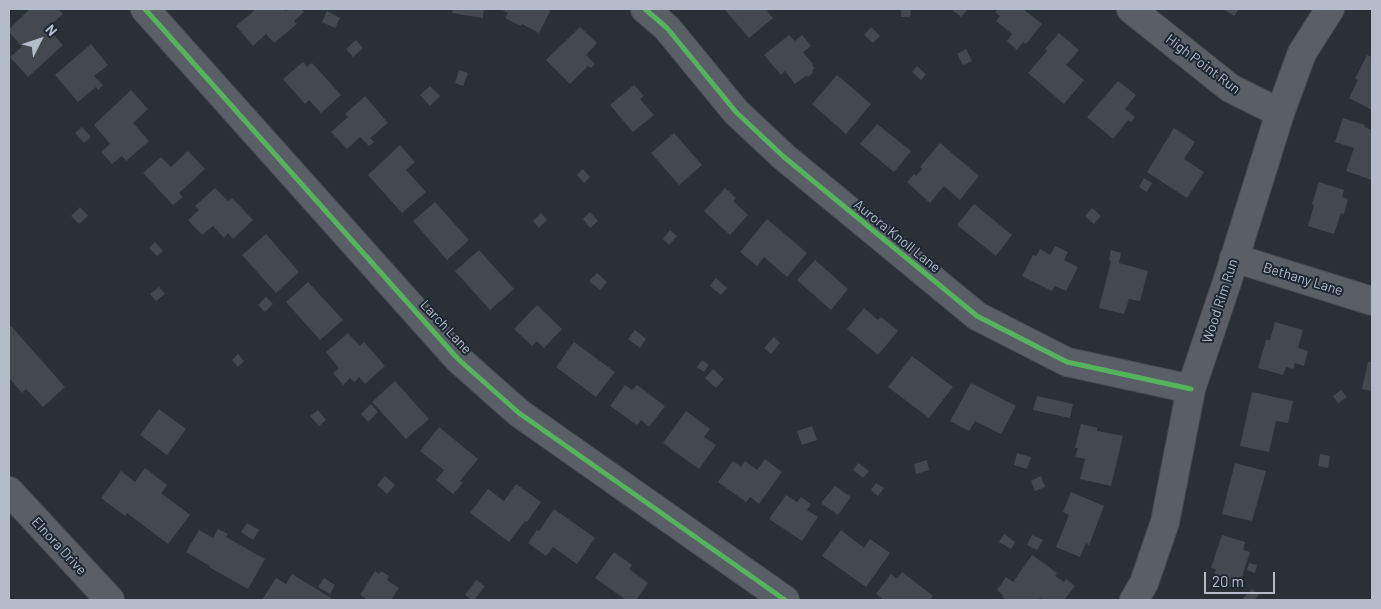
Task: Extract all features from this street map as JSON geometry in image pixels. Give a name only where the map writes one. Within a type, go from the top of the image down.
[{"type":"street","name":"Aurora Knoll Lane","points":[[646,9],[667,28],[736,112],[784,157],[977,316],[1067,362],[1191,389]]},
{"type":"street","name":"High Point Run","points":[[1131,9],[1230,88],[1280,112]]},
{"type":"street","name":"Wood Rim Run","points":[[1134,600],[1144,584],[1165,522],[1191,389],[1280,112],[1302,53],[1330,9]]},
{"type":"street","name":"Larch Lane","points":[[150,10],[458,359],[519,413],[785,600]]},
{"type":"street","name":"Bethany Lane","points":[[1234,258],[1372,301]]},
{"type":"street","name":"Elnora Drive","points":[[9,491],[109,600]]},
{"type":"building","points":[[30,9],[58,9],[63,14],[47,28],[63,45],[28,77],[10,57],[22,47],[9,32],[9,29]]},
{"type":"building","points":[[252,9],[283,9],[286,11],[288,9],[301,9],[304,12],[294,21],[297,24],[274,43],[266,34],[253,46],[236,26],[254,11]]},
{"type":"building","points":[[453,9],[484,9],[483,18],[452,13]]},
{"type":"building","points":[[500,9],[551,9],[539,33],[505,18],[508,13]]},
{"type":"building","points":[[724,9],[770,9],[767,11],[773,18],[749,38]]},
{"type":"building","points":[[901,9],[911,9],[910,17],[901,17]]},
{"type":"building","points":[[951,9],[968,9],[961,17]]},
{"type":"building","points":[[998,9],[1023,9],[1042,24],[1026,44],[1023,42],[1017,50],[1007,41],[1012,34],[996,21],[1000,16],[995,12]]},
{"type":"building","points":[[1223,9],[1239,9],[1234,16]]},
{"type":"building","points":[[327,11],[340,18],[335,28],[322,22]]},
{"type":"building","points":[[580,27],[597,43],[586,55],[595,64],[591,68],[588,66],[570,84],[546,60]]},
{"type":"building","points":[[871,27],[880,36],[873,43],[864,35]]},
{"type":"building","points":[[1059,33],[1079,50],[1066,65],[1084,80],[1064,104],[1028,73],[1047,51],[1045,49]]},
{"type":"building","points":[[789,35],[795,41],[802,35],[811,46],[803,52],[815,68],[808,77],[807,75],[795,84],[785,71],[781,75],[764,55]]},
{"type":"building","points":[[356,40],[363,48],[353,57],[346,49]]},
{"type":"building","points":[[91,44],[108,65],[94,76],[103,85],[98,90],[96,87],[78,102],[55,75]]},
{"type":"building","points":[[966,49],[972,61],[963,65],[957,54]]},
{"type":"building","points":[[1367,55],[1372,57],[1372,110],[1349,98],[1358,80],[1355,79]]},
{"type":"building","points":[[303,62],[307,67],[312,63],[341,95],[321,113],[309,100],[305,104],[283,79]]},
{"type":"building","points":[[917,66],[926,74],[921,80],[912,72]]},
{"type":"building","points":[[459,70],[468,73],[463,86],[455,83]]},
{"type":"building","points":[[837,75],[871,104],[846,134],[812,104]]},
{"type":"building","points":[[1118,81],[1136,95],[1125,109],[1135,117],[1131,122],[1128,120],[1113,139],[1087,117]]},
{"type":"building","points":[[634,85],[644,96],[640,99],[654,115],[633,132],[610,105]]},
{"type":"building","points":[[430,86],[440,96],[430,106],[420,95]]},
{"type":"building","points":[[131,90],[148,109],[133,123],[149,141],[126,161],[122,156],[112,164],[101,152],[110,144],[94,125]]},
{"type":"building","points":[[365,96],[388,123],[370,138],[374,142],[369,146],[360,137],[347,149],[331,132],[348,117],[345,114]]},
{"type":"building","points":[[1343,118],[1365,125],[1364,127],[1372,130],[1372,180],[1346,171],[1354,148],[1335,142]]},
{"type":"building","points":[[877,124],[911,151],[894,172],[860,144]]},
{"type":"building","points":[[82,127],[91,137],[84,143],[75,133]]},
{"type":"building","points":[[1174,128],[1195,142],[1184,159],[1204,172],[1187,198],[1147,172]]},
{"type":"building","points":[[674,133],[702,165],[679,185],[651,153]]},
{"type":"building","points":[[940,143],[979,176],[960,200],[944,186],[930,203],[907,182],[922,169],[920,167]]},
{"type":"building","points":[[400,145],[415,162],[406,170],[426,192],[402,213],[368,175]]},
{"type":"building","points":[[188,151],[205,169],[179,193],[183,197],[173,205],[143,173],[161,157],[171,167]]},
{"type":"building","points":[[583,169],[590,177],[584,183],[577,175]]},
{"type":"building","points":[[1144,178],[1152,183],[1147,192],[1139,187]]},
{"type":"building","points":[[1319,182],[1344,190],[1342,197],[1348,199],[1344,214],[1341,213],[1334,234],[1308,226]]},
{"type":"building","points":[[215,188],[228,201],[232,198],[253,220],[233,239],[228,233],[224,238],[213,226],[202,235],[188,220],[199,210],[195,206]]},
{"type":"building","points":[[725,188],[736,198],[733,201],[748,215],[730,235],[704,211]]},
{"type":"building","points":[[435,202],[469,240],[447,260],[413,221]]},
{"type":"building","points":[[974,204],[1012,235],[996,256],[957,225]]},
{"type":"building","points":[[80,207],[88,216],[79,224],[71,216]]},
{"type":"building","points":[[1092,208],[1101,216],[1094,224],[1085,216]]},
{"type":"building","points":[[590,212],[598,221],[590,228],[583,219]]},
{"type":"building","points":[[541,213],[547,220],[539,228],[533,221]]},
{"type":"building","points":[[767,219],[807,253],[787,277],[764,257],[757,266],[740,252]]},
{"type":"building","points":[[670,230],[677,236],[669,245],[663,239]]},
{"type":"building","points":[[266,234],[299,272],[276,293],[242,255]]},
{"type":"building","points":[[155,242],[163,251],[157,256],[149,248]]},
{"type":"building","points":[[1055,246],[1068,252],[1064,260],[1078,267],[1066,291],[1055,286],[1052,291],[1022,276],[1033,255],[1036,256],[1040,249],[1050,255]]},
{"type":"building","points":[[479,250],[514,289],[490,310],[455,271]]},
{"type":"building","points":[[1111,250],[1121,253],[1119,263],[1148,271],[1140,301],[1129,299],[1124,314],[1099,308],[1111,261],[1109,260]]},
{"type":"building","points":[[815,260],[848,289],[831,310],[797,280]]},
{"type":"building","points":[[597,273],[607,282],[600,290],[589,281]]},
{"type":"building","points":[[716,278],[727,288],[721,295],[710,286]]},
{"type":"building","points":[[308,282],[343,320],[320,340],[286,302]]},
{"type":"building","points":[[159,287],[165,294],[156,301],[150,294]]},
{"type":"building","points":[[266,297],[273,304],[265,312],[258,305]]},
{"type":"building","points":[[537,305],[562,329],[544,348],[537,341],[532,346],[514,329]]},
{"type":"building","points":[[864,308],[878,320],[881,317],[898,331],[878,355],[847,329]]},
{"type":"building","points":[[1275,322],[1303,330],[1298,348],[1308,351],[1304,366],[1295,363],[1293,369],[1286,367],[1283,375],[1258,368],[1266,340],[1270,340]]},
{"type":"building","points":[[11,326],[65,387],[43,407],[26,389],[22,393],[9,378],[9,328]]},
{"type":"building","points":[[635,330],[646,339],[640,348],[628,339]]},
{"type":"building","points":[[348,333],[360,346],[364,342],[385,366],[365,384],[359,377],[354,382],[350,378],[343,385],[333,373],[339,368],[326,352]]},
{"type":"building","points":[[774,337],[780,343],[771,354],[764,348]]},
{"type":"building","points":[[574,342],[615,372],[596,397],[556,367]]},
{"type":"building","points":[[238,354],[244,361],[238,367],[232,360]]},
{"type":"building","points":[[912,356],[953,387],[929,418],[888,387]]},
{"type":"building","points":[[702,360],[709,365],[704,372],[697,367]]},
{"type":"building","points":[[1368,362],[1372,362],[1372,391],[1362,389]]},
{"type":"building","points":[[713,369],[724,379],[716,388],[705,378]]},
{"type":"building","points":[[395,381],[429,419],[406,439],[372,402]]},
{"type":"building","points":[[971,383],[1016,406],[1001,434],[975,421],[969,431],[950,421]]},
{"type":"building","points":[[625,385],[632,390],[637,385],[665,406],[649,427],[641,420],[637,425],[610,406]]},
{"type":"building","points":[[1341,390],[1347,397],[1338,403],[1333,396]]},
{"type":"building","points":[[1252,392],[1293,401],[1288,423],[1276,421],[1269,452],[1240,446]]},
{"type":"building","points":[[1037,396],[1073,404],[1070,418],[1033,410]]},
{"type":"building","points":[[371,404],[378,412],[368,422],[361,414]]},
{"type":"building","points":[[159,409],[186,429],[167,455],[140,435]]},
{"type":"building","points":[[318,410],[326,420],[319,426],[310,416]]},
{"type":"building","points":[[686,411],[710,429],[704,437],[716,445],[699,469],[663,443]]},
{"type":"building","points":[[1081,424],[1097,428],[1097,431],[1123,436],[1111,486],[1080,479],[1085,459],[1075,457],[1078,448],[1075,448]]},
{"type":"building","points":[[812,426],[817,440],[802,445],[797,431]]},
{"type":"building","points":[[439,427],[478,459],[460,481],[463,483],[453,494],[436,480],[444,470],[420,451]]},
{"type":"building","points":[[1017,453],[1031,457],[1027,469],[1014,465]]},
{"type":"building","points":[[1320,454],[1330,456],[1328,468],[1318,466]]},
{"type":"building","points":[[765,459],[782,472],[759,504],[750,497],[746,502],[718,482],[733,461],[741,467],[745,461],[757,470]]},
{"type":"building","points":[[927,460],[929,470],[916,474],[914,464]]},
{"type":"building","points":[[858,463],[869,471],[863,478],[853,470]]},
{"type":"building","points":[[1235,463],[1266,471],[1252,521],[1222,514]]},
{"type":"building","points":[[145,468],[167,485],[161,493],[190,515],[168,544],[127,513],[125,516],[101,498],[121,471],[135,482]]},
{"type":"building","points":[[385,476],[395,485],[387,494],[377,485]]},
{"type":"building","points":[[1041,476],[1045,487],[1035,491],[1031,481]]},
{"type":"building","points":[[876,483],[884,488],[878,496],[871,490]]},
{"type":"building","points":[[516,484],[541,502],[527,522],[525,521],[509,542],[470,513],[488,489],[504,501]]},
{"type":"building","points":[[835,486],[851,497],[838,515],[821,503]]},
{"type":"building","points":[[1071,492],[1104,506],[1089,545],[1086,543],[1080,557],[1056,547],[1069,515],[1063,512]]},
{"type":"building","points":[[786,495],[797,502],[801,497],[811,504],[807,510],[818,517],[802,541],[769,519]]},
{"type":"building","points":[[554,509],[595,538],[577,564],[553,547],[546,556],[528,543]]},
{"type":"building","points":[[247,523],[259,530],[253,540],[241,532]]},
{"type":"building","points":[[218,529],[228,534],[226,537],[265,559],[248,589],[186,552],[199,530],[213,538]]},
{"type":"building","points":[[841,530],[864,548],[870,539],[890,553],[866,587],[822,556]]},
{"type":"building","points":[[1004,534],[1015,542],[1011,549],[999,542]]},
{"type":"building","points":[[1032,535],[1043,540],[1037,550],[1027,545]]},
{"type":"building","points":[[1222,535],[1245,542],[1243,550],[1250,552],[1238,589],[1212,581],[1216,569],[1211,568]]},
{"type":"building","points":[[614,552],[632,565],[629,569],[648,583],[636,600],[626,600],[595,578]]},
{"type":"building","points":[[1032,555],[1057,573],[1055,576],[1064,582],[1066,579],[1075,586],[1064,600],[1043,600],[1040,598],[1038,600],[1007,600],[997,590],[1006,577],[1013,582]]},
{"type":"building","points":[[1249,563],[1257,565],[1255,573],[1247,570]]},
{"type":"building","points":[[375,571],[379,574],[381,571],[389,576],[387,580],[399,588],[391,600],[368,600],[360,595]]},
{"type":"building","points":[[902,572],[933,596],[930,600],[884,600],[876,594],[891,574],[897,579]]},
{"type":"building","points":[[292,574],[331,598],[330,600],[262,600],[276,578],[286,584]]},
{"type":"building","points":[[324,578],[335,585],[330,594],[318,587]]},
{"type":"building","points":[[476,580],[485,586],[472,600],[465,595]]},
{"type":"building","points":[[1252,589],[1259,595],[1254,600],[1243,600],[1242,599]]},
{"type":"cycle path","points":[[145,9],[458,359],[519,413],[785,600]]},
{"type":"cycle path","points":[[645,9],[667,28],[736,112],[784,157],[977,316],[1067,362],[1191,389]]}]
